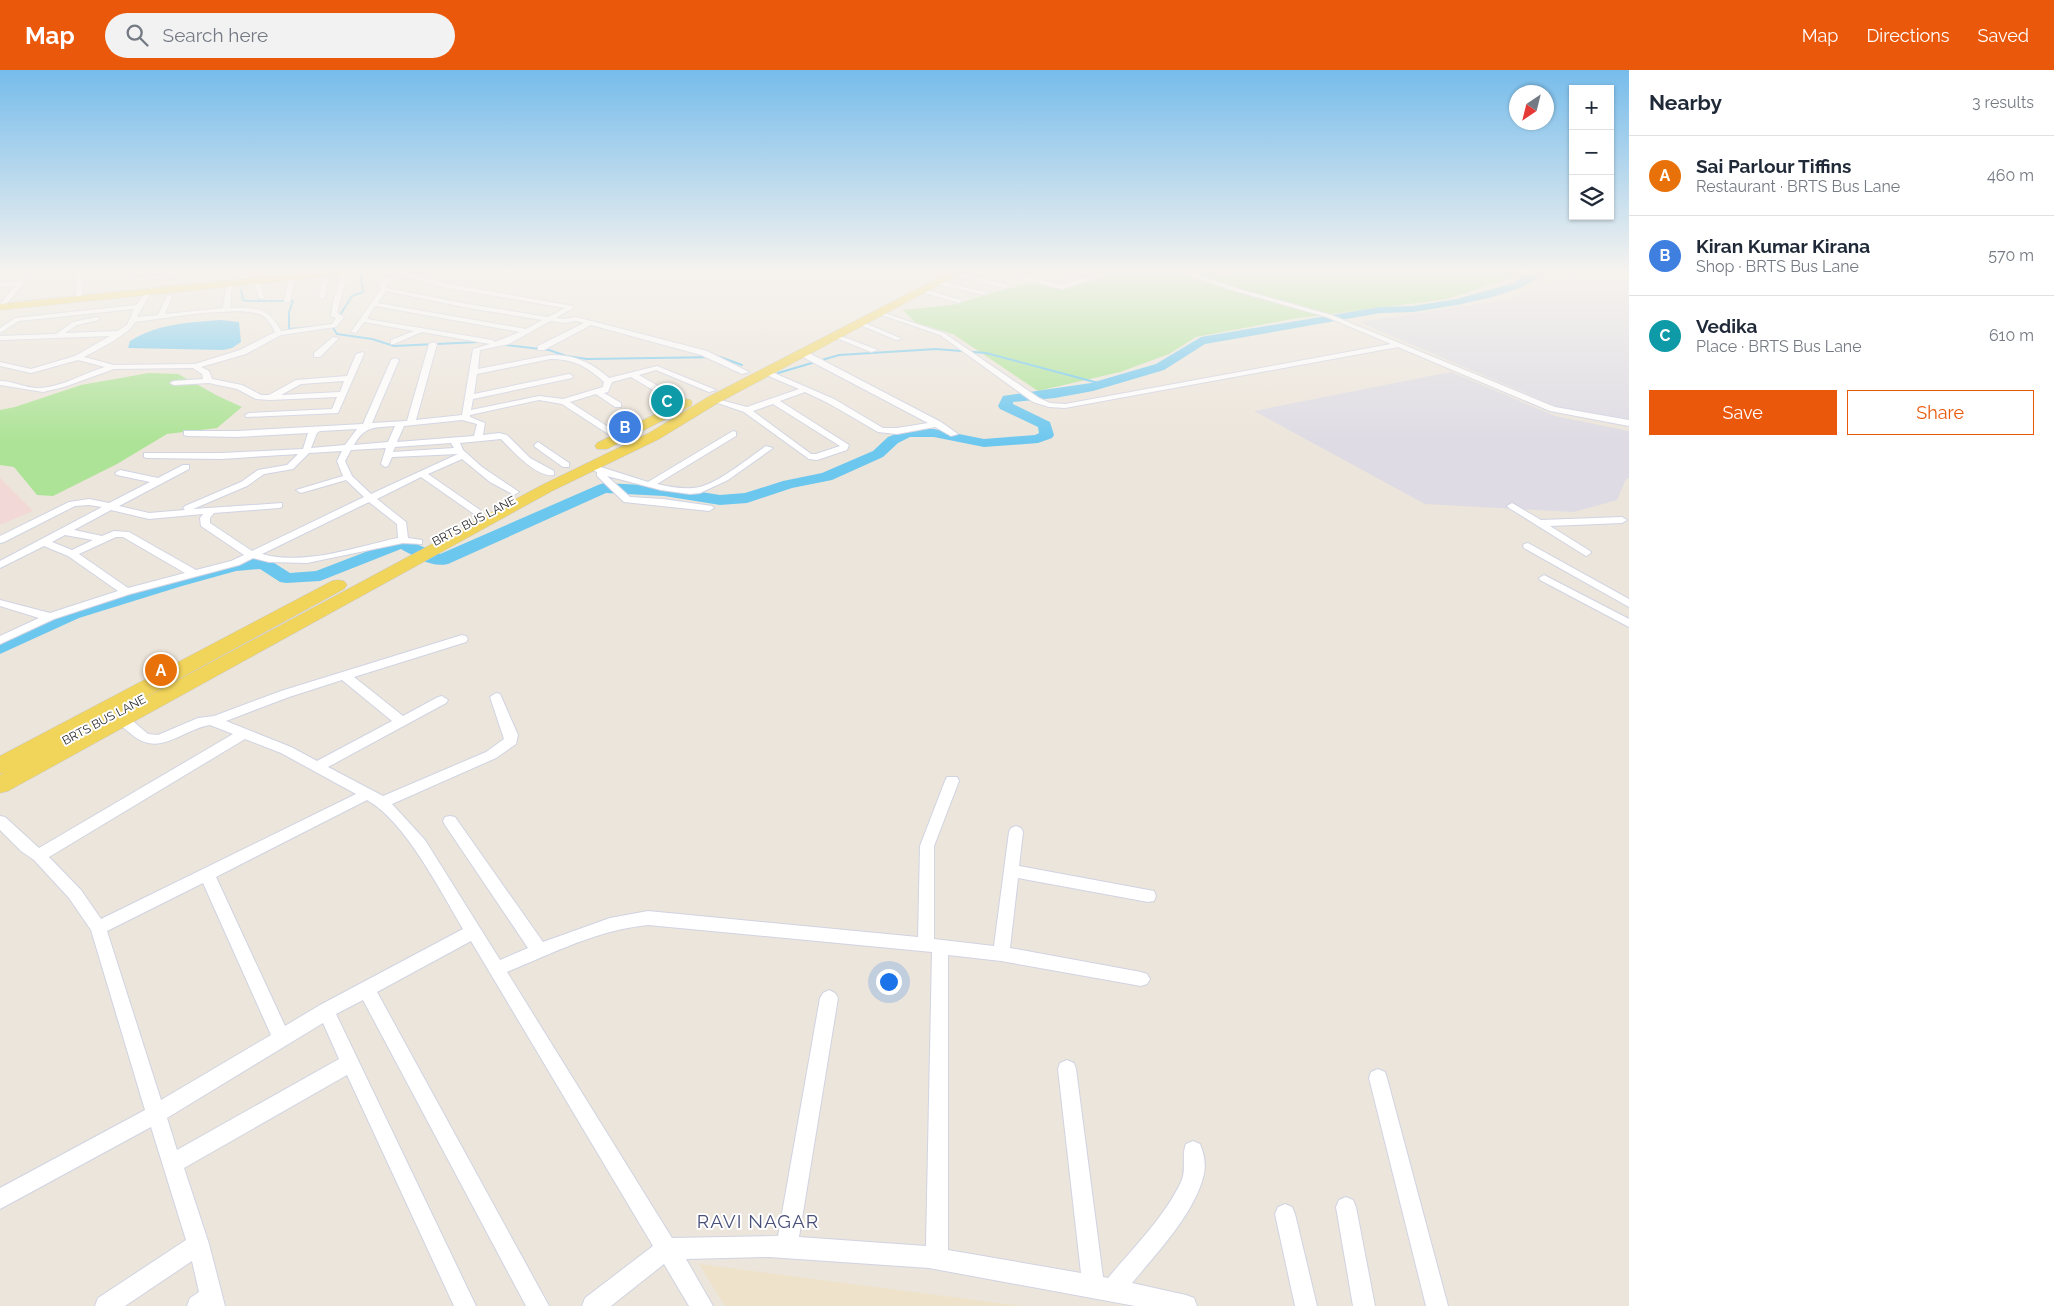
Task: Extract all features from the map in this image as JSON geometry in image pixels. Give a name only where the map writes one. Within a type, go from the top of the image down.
[{"type":"main road","points":[[0,786],[386,567],[421,543],[592,468],[654,436],[745,372],[796,343],[831,328]]},
{"type":"main road","name":"BRTS BUS LANE","points":[[421,543],[844,328]]},
{"type":"main road","points":[[452,525],[683,404],[712,395],[767,372],[851,328]]},
{"type":"main road","points":[[0,766],[386,567]]},
{"type":"main road","name":"BRTS BUS LANE","points":[[0,776],[386,567]]},
{"type":"street","points":[[57,336],[70,328]]},
{"type":"street","points":[[0,364],[31,371],[78,358],[128,328]]},
{"type":"street","points":[[276,328],[278,333]]},
{"type":"street","points":[[78,358],[114,367],[195,366],[220,360],[256,346],[278,333],[318,328]]},
{"type":"street","points":[[317,355],[335,338],[324,335],[323,333],[329,328]]},
{"type":"street","points":[[354,332],[357,328]]},
{"type":"street","points":[[407,328],[499,344]]},
{"type":"street","points":[[394,342],[426,328]]},
{"type":"street","points":[[506,328],[527,331]]},
{"type":"street","points":[[466,415],[477,349],[499,344],[533,328]]},
{"type":"street","points":[[542,348],[581,328]]},
{"type":"street","points":[[607,328],[714,357],[745,372]]},
{"type":"street","points":[[872,328],[898,339]]},
{"type":"street","points":[[886,333],[897,328]]},
{"type":"street","points":[[924,328],[942,334],[1036,400],[1050,405],[1078,405],[1398,345]]},
{"type":"street","points":[[1358,328],[1552,409],[1629,423]]},
{"type":"street","points":[[15,337],[29,329]]},
{"type":"street","points":[[0,338],[121,333]]},
{"type":"street","points":[[836,336],[874,350]]},
{"type":"street","points":[[411,423],[433,344]]},
{"type":"street","points":[[802,353],[954,434]]},
{"type":"street","points":[[327,428],[360,354]]},
{"type":"street","points":[[474,372],[561,357],[586,362],[608,380]]},
{"type":"street","points":[[395,360],[367,425],[356,434],[342,461],[348,477],[371,499],[397,518],[421,543]]},
{"type":"street","points":[[195,366],[206,373],[209,381]]},
{"type":"street","points":[[0,383],[8,383],[34,390],[45,390],[114,367]]},
{"type":"street","points":[[608,380],[657,368],[747,410],[809,456],[817,457],[844,448],[844,445],[774,400]]},
{"type":"street","points":[[767,372],[807,389],[881,430],[898,431],[938,424]]},
{"type":"street","points":[[633,375],[683,404]]},
{"type":"street","points":[[470,397],[569,376]]},
{"type":"street","points":[[564,402],[574,397],[598,392],[607,387],[608,380]]},
{"type":"street","points":[[174,383],[209,381],[239,387],[259,397],[270,398],[346,386]]},
{"type":"street","points":[[270,398],[304,381],[346,386]]},
{"type":"street","points":[[522,387],[534,399]]},
{"type":"street","points":[[747,410],[807,389]]},
{"type":"street","points":[[598,392],[618,406]]},
{"type":"street","points":[[187,433],[237,434],[267,443],[306,451],[391,444],[438,431],[466,415],[545,398],[564,402],[619,438]]},
{"type":"street","points":[[249,415],[334,411]]},
{"type":"street","points":[[466,415],[481,423],[478,438]]},
{"type":"street","points":[[385,464],[391,444],[401,423]]},
{"type":"street","points":[[146,455],[214,456],[314,430],[411,423],[438,431],[514,492]]},
{"type":"street","points":[[176,514],[248,482],[257,473],[290,467],[306,451],[314,430]]},
{"type":"street","points":[[214,456],[237,434]]},
{"type":"street","points":[[650,484],[733,434]]},
{"type":"street","points":[[0,640],[50,617],[126,592],[235,563],[422,474],[478,438],[504,437],[527,460],[551,473]]},
{"type":"street","points":[[538,445],[566,465]]},
{"type":"street","points":[[592,468],[617,477],[650,484],[688,491],[702,490],[769,448]]},
{"type":"street","points":[[388,455],[460,449]]},
{"type":"street","points":[[0,565],[186,467]]},
{"type":"street","points":[[592,468],[625,499],[709,508]]},
{"type":"street","points":[[120,472],[158,481]]},
{"type":"street","points":[[422,474],[477,512]]},
{"type":"street","points":[[302,490],[348,477]]},
{"type":"street","points":[[0,540],[78,502],[110,506],[140,515],[176,514],[279,505]]},
{"type":"street","points":[[1512,506],[1586,553]]},
{"type":"street","points":[[211,510],[205,518],[205,524],[252,555],[281,562],[421,543]]},
{"type":"street","points":[[1539,523],[1625,518],[1623,525],[1629,529]]},
{"type":"street","points":[[63,531],[102,539]]},
{"type":"street","points":[[72,554],[114,534],[125,534],[193,574]]},
{"type":"street","points":[[43,542],[72,554],[126,592]]},
{"type":"street","points":[[1528,546],[1629,604]]},
{"type":"street","points":[[1544,578],[1629,624]]},
{"type":"street","points":[[0,603],[50,617]]},
{"type":"street","points":[[214,721],[285,694],[462,639]]},
{"type":"street","points":[[345,676],[402,722]]},
{"type":"street","points":[[382,802],[491,755],[511,741],[512,735],[496,696]]},
{"type":"street","points":[[317,767],[442,700]]},
{"type":"street","points":[[122,718],[145,739],[155,740],[165,739],[203,720],[214,721],[286,750],[382,802],[420,844],[702,1306]]},
{"type":"street","points":[[39,856],[244,733]]},
{"type":"street","points":[[937,1258],[933,946],[927,846],[952,781]]},
{"type":"street","points":[[98,928],[368,794]]},
{"type":"street","points":[[450,820],[540,951]]},
{"type":"street","points":[[0,821],[39,856],[75,894],[98,928],[198,1244],[208,1303]]},
{"type":"street","points":[[1002,954],[1016,832]]},
{"type":"street","points":[[1011,871],[1148,896]]},
{"type":"street","points":[[207,874],[282,1038]]},
{"type":"street","points":[[495,969],[603,926],[627,919],[648,918],[880,939],[1002,954],[1141,979]]},
{"type":"street","points":[[0,1199],[156,1114],[326,1011],[473,932]]},
{"type":"street","points":[[366,990],[538,1306]]},
{"type":"street","points":[[787,1247],[829,998]]},
{"type":"street","points":[[326,1011],[465,1306]]},
{"type":"street","points":[[172,1164],[350,1063]]},
{"type":"street","points":[[1067,1069],[1103,1288]]},
{"type":"street","points":[[1378,1078],[1437,1306]]},
{"type":"street","points":[[1103,1288],[1188,1191],[1194,1173],[1194,1151]]},
{"type":"street","points":[[1346,1207],[1364,1306]]},
{"type":"street","points":[[1285,1214],[1306,1306]]},
{"type":"street","points":[[106,1306],[198,1244]]},
{"type":"street","points":[[593,1306],[667,1249],[769,1246],[937,1258],[1103,1288],[1186,1306]]},
{"type":"shaded area","points":[[1372,328],[1629,328],[1629,423],[1572,413]]},
{"type":"shaded area","points":[[1451,372],[1555,416],[1629,431],[1629,478],[1626,479],[1617,500],[1574,512],[1425,504],[1254,411]]},
{"type":"shaded area","points":[[0,478],[33,511],[0,525]]},
{"type":"shaded area","points":[[699,1264],[1022,1306],[725,1306]]},
{"type":"green space","points":[[932,328],[1246,328],[1196,337],[1169,354],[1120,372],[1038,391],[953,334]]},
{"type":"green space","points":[[149,373],[178,374],[242,407],[217,428],[167,434],[117,464],[53,496],[37,495],[14,467],[0,465],[0,410],[15,407],[81,385]]},
{"type":"water","points":[[161,328],[240,328],[241,342],[232,348],[223,350],[128,348],[130,341]]},
{"type":"waterway","points":[[289,328],[305,328]]},
{"type":"waterway","points":[[333,328],[337,334],[372,339],[394,346],[479,342]]},
{"type":"waterway","points":[[0,648],[72,614],[175,582],[235,566],[254,563],[265,565],[286,578],[320,576],[402,543],[433,559],[442,560],[604,488],[664,491],[720,500],[747,498],[789,484],[826,477],[878,454],[893,440],[908,433],[934,433],[984,443],[1038,439],[1047,435],[1045,425],[1005,406],[1008,399],[1055,394],[1093,387],[1160,367],[1201,341],[1278,328]]},
{"type":"waterway","points":[[498,344],[549,350],[566,356],[587,359],[720,357],[742,365]]},
{"type":"waterway","points":[[778,373],[839,355],[936,349],[986,353],[1102,384]]},
{"type":"place","name":"Vedika","points":[[667,401]]},
{"type":"place","name":"Kiran Kumar Kirana","points":[[625,427]]},
{"type":"place","name":"Sai Parlour Tiffins","points":[[161,670]]},
{"type":"district","name":"RAVI NAGAR","points":[[758,1221]]}]
